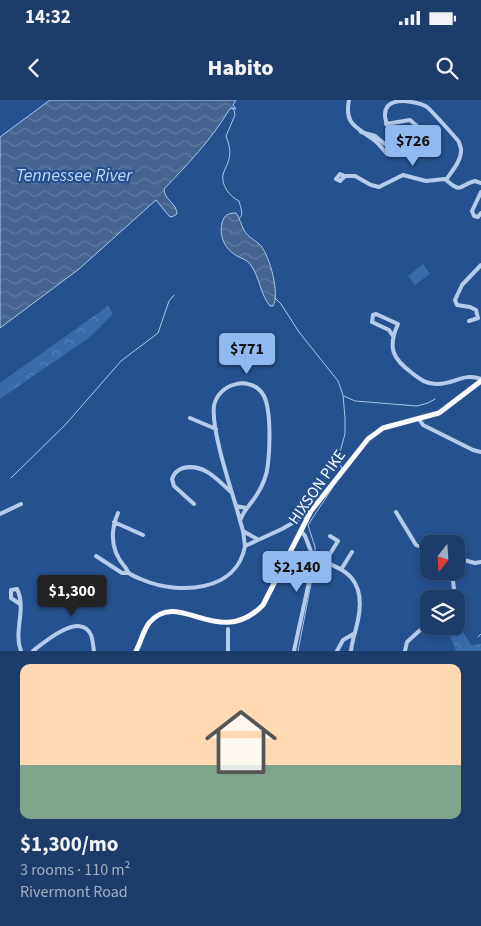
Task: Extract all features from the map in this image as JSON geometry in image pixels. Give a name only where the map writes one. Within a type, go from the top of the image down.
[{"type":"main road","name":"HIXSON PIKE","points":[[228,629],[245,623],[260,609],[311,511],[368,439],[383,428],[419,419],[444,410],[481,380]]},
{"type":"main road","points":[[136,651],[145,630],[154,618],[168,612],[184,615],[204,625],[228,629]]},
{"type":"street","points":[[349,100],[349,116],[352,124],[377,142],[387,154]]},
{"type":"street","points":[[361,132],[375,136],[391,149],[399,149],[386,124],[384,115],[386,107],[392,102],[400,101],[414,102],[428,107],[460,142],[462,150],[459,161],[446,180]]},
{"type":"street","points":[[386,124],[410,120],[417,126],[421,138],[418,143]]},
{"type":"street","points":[[345,176],[355,176],[378,187],[403,175],[426,181],[445,179],[456,188],[461,188],[475,181],[481,184]]},
{"type":"street","points":[[481,192],[472,212],[474,216],[478,217],[481,213]]},
{"type":"street","points":[[469,321],[478,318],[476,310],[458,305],[454,300],[462,285],[481,266]]},
{"type":"street","points":[[393,336],[389,330],[372,322],[373,316],[376,314],[398,324],[393,336],[393,350],[399,363],[425,382],[440,384],[470,376],[481,380]]},
{"type":"street","points":[[96,556],[122,573],[128,573],[160,585],[196,588],[206,586],[226,577],[234,570],[242,559],[245,546],[243,531],[240,521],[236,506],[232,493],[216,429],[214,409],[215,402],[224,389],[242,384],[255,387],[261,392],[267,405],[268,466],[258,493],[246,508],[240,521]]},
{"type":"street","points":[[190,418],[216,429]]},
{"type":"street","points":[[419,419],[423,426],[481,452]]},
{"type":"street","points":[[194,504],[174,486],[172,479],[179,470],[190,467],[204,469],[232,493]]},
{"type":"street","points":[[0,514],[21,504]]},
{"type":"street","points":[[236,506],[246,508]]},
{"type":"street","points":[[245,546],[282,529],[311,511]]},
{"type":"street","points":[[396,512],[416,545],[420,547]]},
{"type":"street","points":[[118,513],[114,522],[112,538],[116,555],[128,573]]},
{"type":"street","points":[[114,522],[143,535]]},
{"type":"street","points":[[243,531],[257,539]]},
{"type":"street","points":[[294,651],[314,559],[305,536],[301,531]]},
{"type":"street","points":[[325,562],[338,541],[330,536]]},
{"type":"street","points":[[342,568],[352,552]]},
{"type":"street","points":[[314,559],[342,568],[352,578],[358,596],[359,612],[351,651]]},
{"type":"street","points":[[465,560],[475,563],[481,562]]},
{"type":"street","points":[[20,604],[21,613],[17,634],[20,651]]},
{"type":"street","points":[[33,651],[53,636],[73,626],[84,628],[91,634],[94,651]]},
{"type":"street","points":[[228,629],[228,651]]},
{"type":"street","points":[[405,651],[407,642],[420,630]]},
{"type":"street","points":[[337,651],[343,640],[355,633]]},
{"type":"green space","points":[[423,264],[430,274],[415,285],[408,276]]},
{"type":"green space","points":[[108,306],[113,314],[90,337],[0,399],[0,383]]},
{"type":"green space","points":[[449,635],[465,635],[471,645],[481,644],[481,651],[456,651]]},
{"type":"water","name":"Tennessee River","points":[[50,100],[236,100],[233,105],[236,109],[232,108],[229,110],[207,141],[164,189],[177,214],[172,217],[169,216],[156,200],[79,269],[0,328],[0,137]]},
{"type":"water","points":[[231,213],[236,213],[246,233],[261,246],[268,258],[275,285],[273,306],[270,306],[267,301],[250,264],[233,253],[226,246],[222,238],[221,228],[224,218]]},
{"type":"waterway","points":[[231,108],[234,110],[235,115],[226,136],[230,153],[223,183],[232,197],[239,201],[242,212],[240,218]]},
{"type":"waterway","points":[[11,478],[65,425],[121,361],[158,333],[169,301],[174,295]]},
{"type":"waterway","points":[[275,298],[338,381],[343,395],[345,418],[345,434],[338,459],[342,469]]},
{"type":"waterway","points":[[344,396],[355,401],[417,406],[435,399]]},
{"type":"waterway","points":[[315,557],[315,547],[308,525],[333,487]]},
{"type":"waterway","points":[[298,651],[315,563]]},
{"type":"waterway","points":[[478,637],[481,634]]}]
